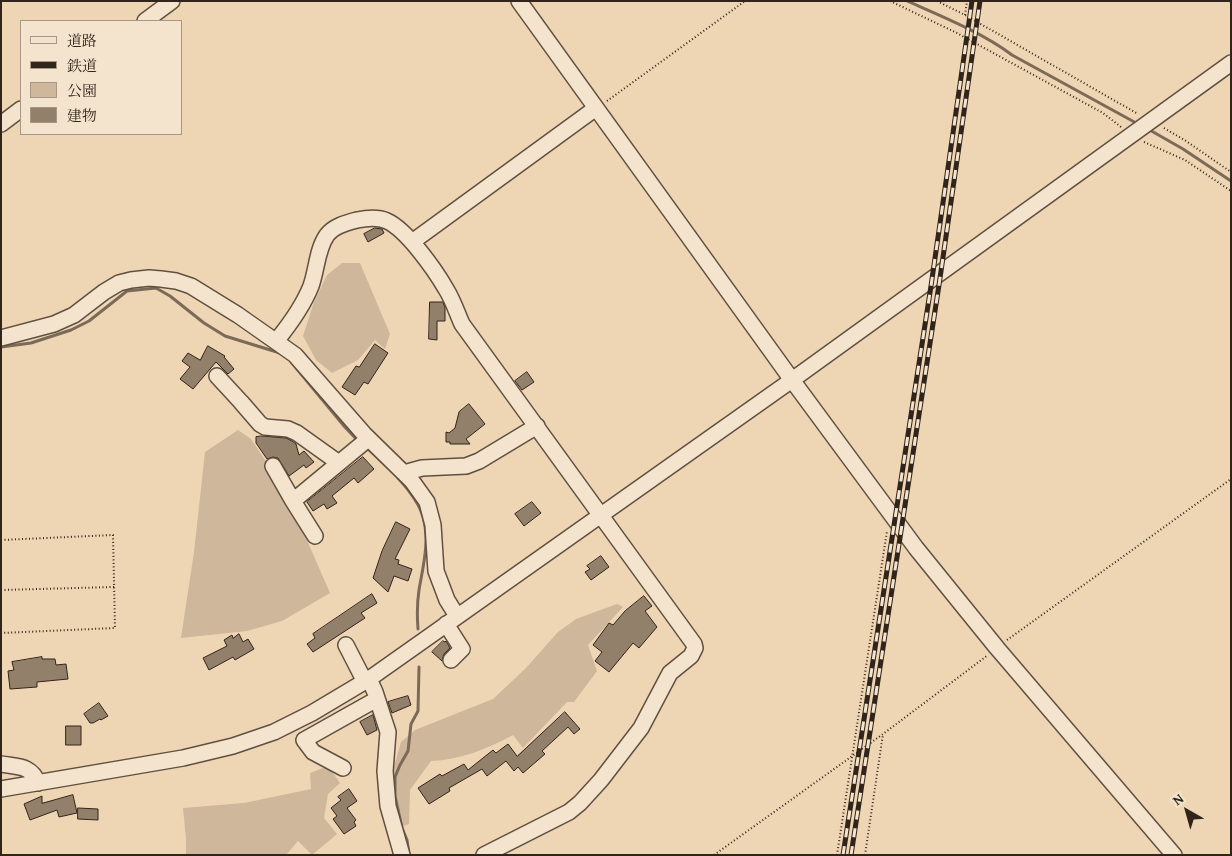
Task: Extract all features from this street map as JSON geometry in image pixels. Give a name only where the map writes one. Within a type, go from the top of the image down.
[{"type":"street","points":[[145,20],[172,1]]},
{"type":"street","points":[[520,1],[792,380],[916,548],[997,648],[1174,855]]},
{"type":"street","points":[[1,789],[183,758],[233,746],[274,732],[312,713],[367,680],[792,380],[1231,62]]},
{"type":"street","points":[[412,242],[596,108]]},
{"type":"street","points":[[1,124],[20,110]]},
{"type":"street","points":[[277,340],[302,304],[311,286],[322,246],[333,229],[345,223],[364,219],[378,218],[393,224],[412,242],[447,290],[462,324],[694,644],[691,656],[670,672],[641,728],[601,780],[580,803],[570,812],[484,855]]},
{"type":"street","points":[[1,338],[54,324],[74,315],[119,283],[150,278],[176,281],[192,286],[277,340],[295,355],[368,439],[404,473],[426,502],[433,525],[436,571],[462,649],[451,660]]},
{"type":"street","points":[[216,376],[242,402],[260,424],[265,427],[288,429],[297,433],[339,463]]},
{"type":"street","points":[[404,473],[422,468],[466,466],[472,464],[537,426]]},
{"type":"street","points":[[292,501],[368,439]]},
{"type":"street","points":[[273,466],[292,501],[315,536]]},
{"type":"street","points":[[346,645],[377,699],[388,732],[385,771],[388,806],[402,855]]},
{"type":"street","points":[[304,740],[377,699]]},
{"type":"street","points":[[293,723],[313,752],[344,768]]},
{"type":"street","points":[[1,764],[24,768],[34,773],[38,783]]},
{"type":"path","points":[[596,108],[745,1]]},
{"type":"path","points":[[890,1],[955,32],[1103,113],[1133,134],[1185,160],[1231,191]]},
{"type":"path","points":[[937,1],[1149,122],[1186,141],[1231,172]]},
{"type":"path","points":[[965,16],[967,1]]},
{"type":"path","points":[[714,855],[883,734],[997,648],[1231,479]]},
{"type":"path","points":[[837,855],[889,524]]},
{"type":"path","points":[[1,540],[113,536],[115,628],[1,633]]},
{"type":"path","points":[[1,590],[114,587]]},
{"type":"path","points":[[865,855],[883,734]]},
{"type":"green space","points":[[342,263],[360,263],[390,334],[385,349],[375,340],[358,360],[332,373],[316,360],[303,336],[314,302],[327,275]]},
{"type":"green space","points":[[238,430],[251,439],[285,490],[330,593],[282,621],[247,631],[181,638],[194,552],[205,452]]},
{"type":"green space","points":[[617,604],[623,607],[588,645],[597,671],[574,702],[567,702],[523,748],[513,735],[473,753],[431,761],[410,790],[409,824],[398,828],[392,798],[393,770],[401,742],[415,730],[493,699],[526,668],[558,632],[576,619]]},
{"type":"green space","points":[[328,766],[340,783],[328,794],[324,818],[337,834],[312,855],[298,841],[286,855],[186,855],[183,808],[244,803],[311,789],[310,773]]},
{"type":"building","points":[[375,228],[382,229],[384,233],[368,242],[364,234]]},
{"type":"building","points":[[430,302],[443,302],[445,308],[445,321],[437,321],[437,340],[429,339]]},
{"type":"building","points":[[375,344],[388,353],[368,384],[364,382],[355,395],[342,387],[356,366],[359,367]]},
{"type":"building","points":[[208,346],[225,356],[234,369],[228,374],[216,362],[193,389],[180,379],[190,367],[182,361],[188,353],[200,360]]},
{"type":"building","points":[[527,372],[534,382],[522,390],[515,381]]},
{"type":"building","points":[[469,404],[485,424],[466,439],[470,444],[450,444],[450,442],[446,442],[446,432],[449,433],[455,428],[459,412]]},
{"type":"building","points":[[256,437],[286,438],[292,441],[296,444],[299,455],[304,451],[314,462],[306,468],[304,465],[289,476],[278,458],[267,459],[256,443]]},
{"type":"building","points":[[363,457],[374,469],[358,483],[354,478],[332,496],[337,503],[327,509],[324,504],[313,511],[307,502]]},
{"type":"building","points":[[532,502],[541,513],[524,526],[515,514]]},
{"type":"building","points":[[396,522],[410,529],[395,559],[399,560],[398,564],[412,569],[408,581],[394,576],[388,592],[373,578],[382,551]]},
{"type":"building","points":[[601,556],[609,567],[591,580],[585,572],[590,569],[587,566]]},
{"type":"building","points":[[372,594],[377,603],[361,613],[365,618],[313,652],[307,644],[315,638],[313,634]]},
{"type":"building","points":[[644,596],[652,606],[645,611],[657,627],[639,648],[633,643],[609,672],[595,661],[602,652],[593,645],[609,623],[613,625],[625,611]]},
{"type":"building","points":[[239,634],[243,642],[248,639],[254,649],[235,660],[233,657],[209,670],[203,658],[227,646],[224,640],[232,635],[233,638]]},
{"type":"building","points":[[443,641],[446,641],[450,648],[444,654],[442,661],[432,652]]},
{"type":"building","points":[[42,657],[42,659],[55,659],[56,665],[66,664],[68,679],[37,682],[37,687],[10,689],[8,671],[14,670],[12,662]]},
{"type":"building","points":[[408,696],[411,705],[392,713],[388,702]]},
{"type":"building","points":[[99,703],[108,716],[90,723],[84,714]]},
{"type":"building","points":[[565,712],[580,729],[574,734],[568,727],[542,751],[545,754],[523,773],[518,767],[514,771],[506,761],[487,776],[482,769],[449,788],[450,791],[429,804],[418,788],[440,774],[442,776],[464,764],[468,770],[493,750],[496,753],[508,744],[517,756]]},
{"type":"building","points":[[373,715],[377,730],[367,735],[360,722]]},
{"type":"building","points":[[66,726],[81,726],[81,745],[66,745]]},
{"type":"building","points":[[349,789],[357,801],[347,808],[356,820],[354,822],[356,826],[344,834],[333,819],[337,816],[331,808],[341,800],[338,797]]},
{"type":"building","points":[[73,795],[77,813],[59,817],[57,810],[30,820],[24,804],[42,796],[42,803]]},
{"type":"building","points":[[78,808],[98,809],[98,820],[78,819]]},
{"type":"waterway","points":[[907,1],[975,32],[1012,55],[1138,124]]},
{"type":"waterway","points":[[1148,129],[1183,149],[1231,181]]},
{"type":"waterway","points":[[1,347],[31,343],[71,330],[89,321],[127,291],[156,288],[225,336],[280,353]]},
{"type":"waterway","points":[[292,363],[359,442]]},
{"type":"waterway","points":[[367,448],[394,473]]},
{"type":"waterway","points":[[398,478],[416,501],[425,526],[425,554],[417,614],[418,629]]},
{"type":"waterway","points":[[409,855],[407,840],[402,828],[395,796],[395,777],[408,751],[411,724],[418,711],[419,667]]},
{"type":"railway","points":[[843,855],[931,286],[972,1]]},
{"type":"railway","points":[[851,855],[939,285],[980,1]]}]
